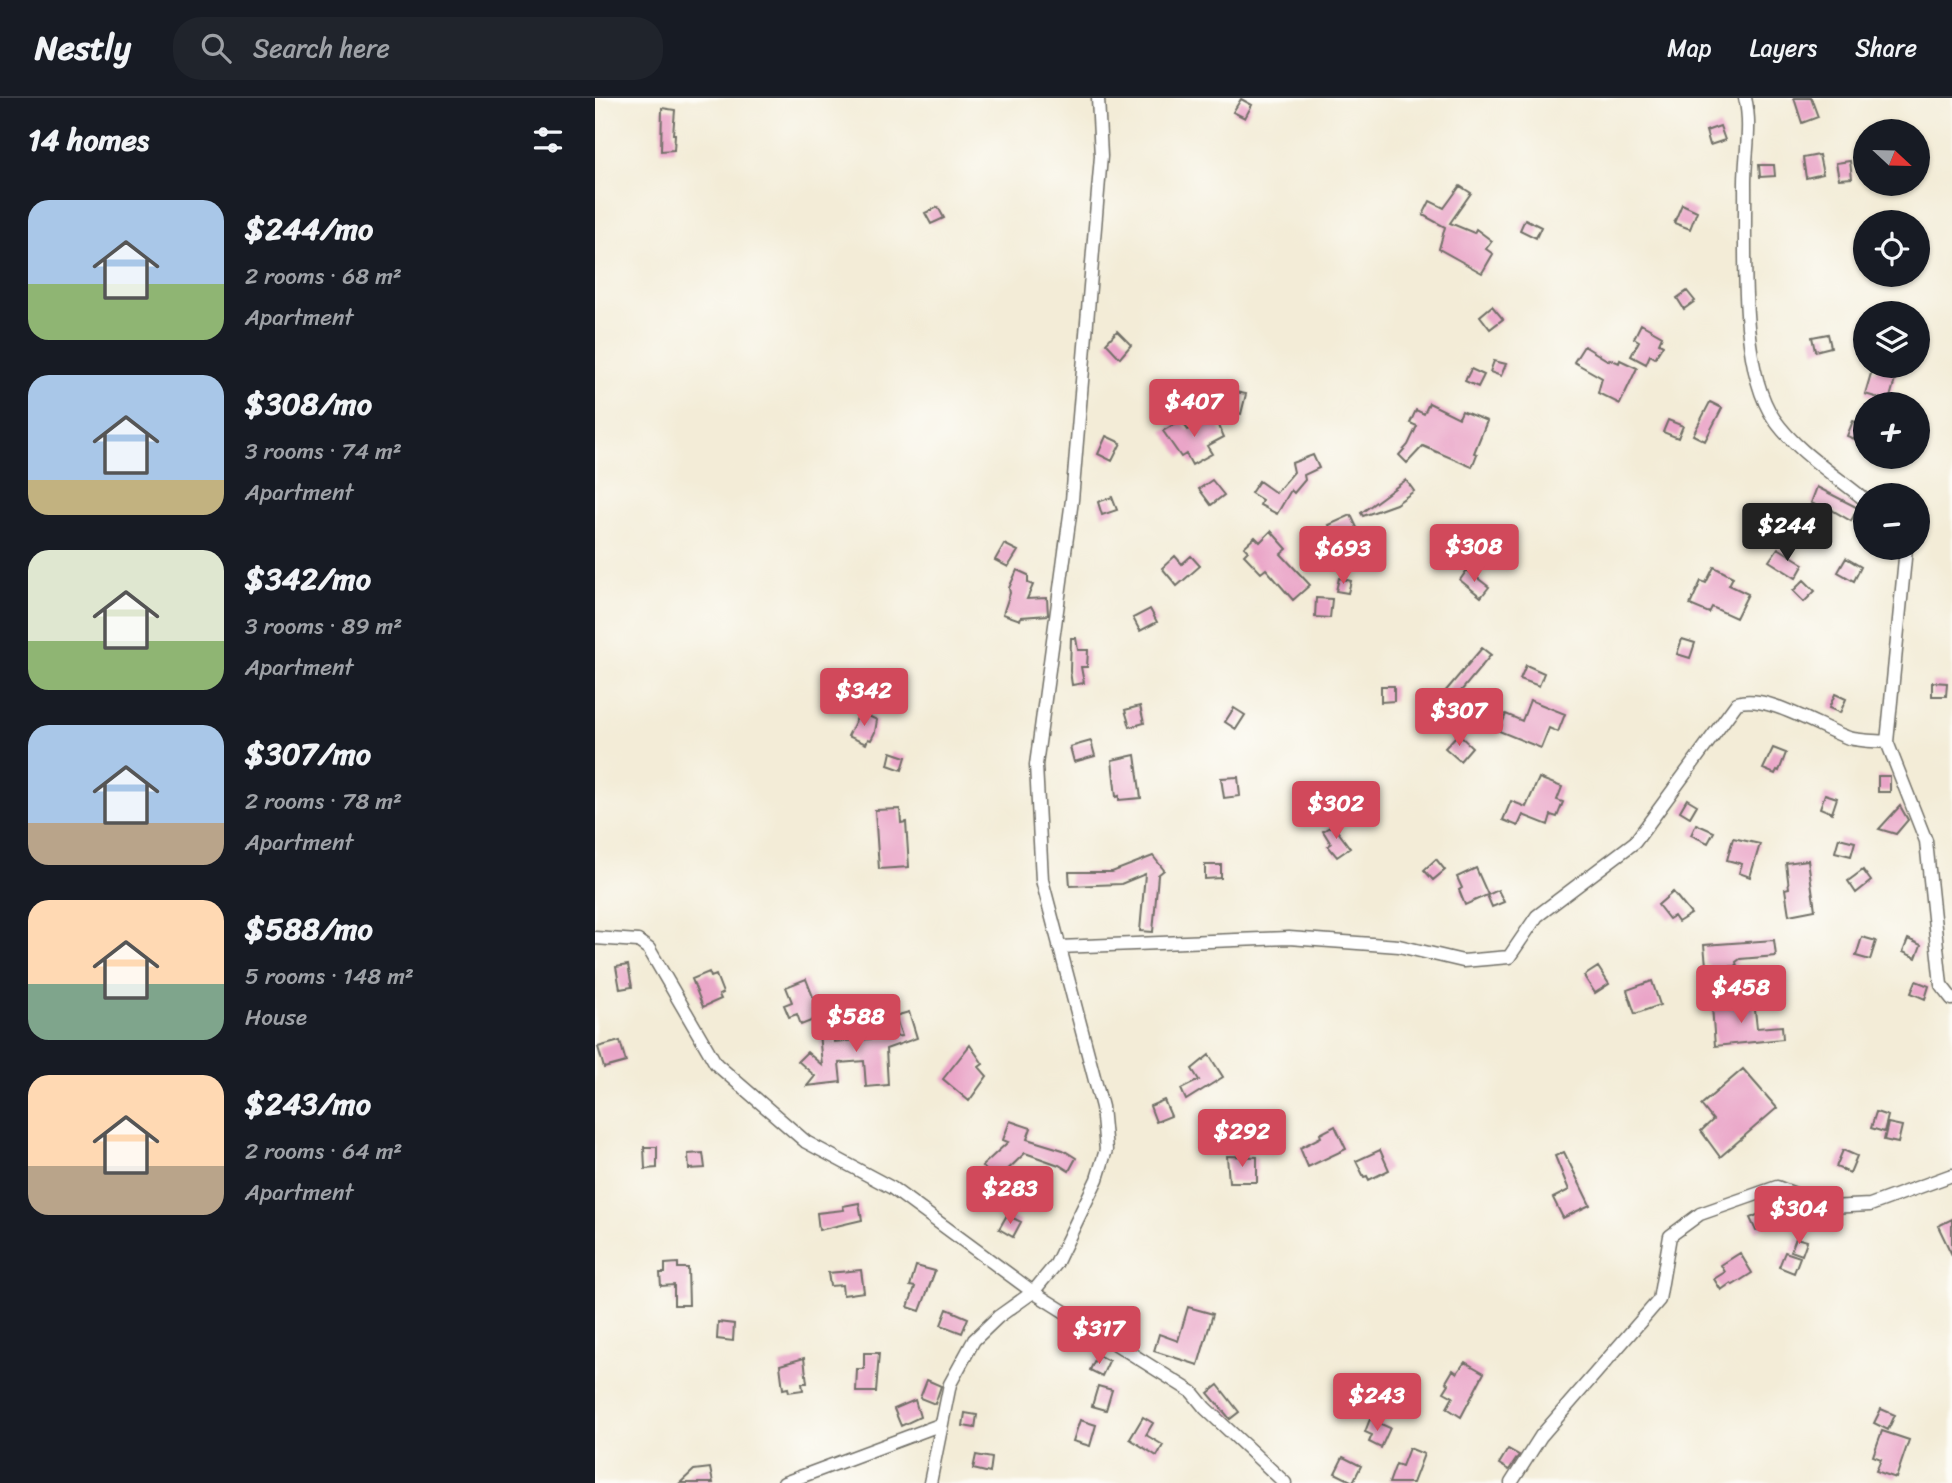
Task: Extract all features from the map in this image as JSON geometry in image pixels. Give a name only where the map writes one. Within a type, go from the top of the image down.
[{"type":"street","points":[[930,1483],[950,1384],[974,1340],[998,1317],[1033,1292],[1056,1264],[1097,1180],[1106,1150],[1102,1107],[1042,880],[1036,765],[1072,500],[1101,156],[1098,98]]},
{"type":"street","points":[[1745,98],[1749,115],[1745,168],[1747,298],[1752,366],[1760,393],[1774,419],[1794,441],[1853,490]]},
{"type":"street","points":[[1905,560],[1887,741],[1926,841],[1941,985],[1952,999]]},
{"type":"street","points":[[1059,947],[1289,938],[1399,946],[1463,961],[1509,957],[1537,916],[1635,842],[1737,703],[1745,700],[1788,710],[1851,738],[1887,741]]},
{"type":"street","points":[[595,938],[638,941],[649,949],[716,1064],[806,1142],[892,1188],[1033,1292],[1192,1392],[1205,1408],[1285,1483]]},
{"type":"street","points":[[1511,1483],[1541,1436],[1659,1300],[1670,1236],[1700,1214],[1777,1187],[1829,1207],[1870,1205],[1952,1175]]},
{"type":"street","points":[[784,1483],[942,1424]]},
{"type":"building","points":[[1794,98],[1811,98],[1818,117],[1802,123]]},
{"type":"building","points":[[1241,99],[1252,105],[1245,118],[1233,112]]},
{"type":"building","points":[[662,108],[675,110],[674,150],[661,151]]},
{"type":"building","points":[[1720,126],[1725,140],[1710,145],[1706,131]]},
{"type":"building","points":[[1819,155],[1823,174],[1806,178],[1803,158]]},
{"type":"building","points":[[1850,161],[1852,178],[1839,179],[1836,163]]},
{"type":"building","points":[[1759,165],[1774,165],[1775,176],[1760,177]]},
{"type":"building","points":[[1460,186],[1471,193],[1450,223],[1474,233],[1476,229],[1492,241],[1486,249],[1493,254],[1482,273],[1439,249],[1445,227],[1423,215],[1430,201],[1444,208]]},
{"type":"building","points":[[1682,204],[1697,211],[1690,229],[1674,223]]},
{"type":"building","points":[[938,207],[944,218],[931,224],[925,213]]},
{"type":"building","points":[[1525,219],[1541,227],[1536,238],[1520,230]]},
{"type":"building","points":[[1687,291],[1695,301],[1684,309],[1677,298]]},
{"type":"building","points":[[1492,306],[1503,319],[1490,329],[1480,316]]},
{"type":"building","points":[[1641,324],[1662,336],[1659,343],[1663,345],[1655,358],[1650,355],[1646,364],[1631,356],[1639,341],[1634,338]]},
{"type":"building","points":[[1117,331],[1131,345],[1120,358],[1106,343]]},
{"type":"building","points":[[1828,334],[1831,347],[1815,351],[1812,337]]},
{"type":"building","points":[[1584,346],[1609,361],[1610,359],[1619,363],[1620,360],[1637,368],[1620,404],[1598,393],[1602,378],[1574,362]]},
{"type":"building","points":[[1494,361],[1506,364],[1501,376],[1490,372]]},
{"type":"building","points":[[1471,369],[1484,375],[1478,387],[1465,381]]},
{"type":"building","points":[[1870,378],[1896,378],[1892,392],[1866,392]]},
{"type":"building","points":[[1230,391],[1246,394],[1241,414],[1226,410]]},
{"type":"building","points":[[1710,402],[1722,408],[1705,441],[1693,435]]},
{"type":"building","points":[[1429,403],[1459,418],[1462,411],[1487,421],[1474,453],[1477,454],[1472,467],[1423,446],[1407,463],[1399,455],[1408,445],[1417,426],[1410,423],[1416,410],[1424,414]]},
{"type":"building","points":[[1215,417],[1224,437],[1207,446],[1212,454],[1192,465],[1186,454],[1181,457],[1163,431],[1181,420],[1188,430]]},
{"type":"building","points":[[1668,420],[1683,426],[1678,438],[1663,432]]},
{"type":"building","points":[[1853,421],[1853,438],[1847,436]]},
{"type":"building","points":[[1106,436],[1121,443],[1112,461],[1098,454]]},
{"type":"building","points":[[1313,455],[1319,468],[1304,475],[1305,480],[1294,493],[1291,490],[1277,514],[1260,505],[1262,500],[1251,493],[1259,481],[1276,493],[1294,472],[1292,463]]},
{"type":"building","points":[[1212,480],[1224,495],[1211,505],[1199,489]]},
{"type":"building","points":[[1406,480],[1414,491],[1396,504],[1363,516],[1361,513]]},
{"type":"building","points":[[1817,487],[1853,505],[1853,517],[1851,521],[1825,506],[1824,509],[1811,503]]},
{"type":"building","points":[[1112,497],[1117,510],[1102,515],[1098,502]]},
{"type":"building","points":[[1351,515],[1360,534],[1338,545],[1329,525]]},
{"type":"building","points":[[1271,531],[1287,549],[1281,554],[1310,585],[1293,600],[1266,569],[1261,573],[1244,555],[1248,551],[1244,547],[1255,537],[1260,542]]},
{"type":"building","points":[[1004,544],[1018,551],[1008,567],[995,560]]},
{"type":"building","points":[[1778,548],[1804,564],[1796,578],[1769,561]]},
{"type":"building","points":[[1175,556],[1182,564],[1191,556],[1200,566],[1177,586],[1162,568]]},
{"type":"building","points":[[1846,558],[1861,567],[1854,581],[1838,572]]},
{"type":"building","points":[[1714,567],[1733,577],[1729,585],[1748,594],[1736,618],[1712,607],[1709,613],[1690,605],[1701,581],[1706,583]]},
{"type":"building","points":[[1017,570],[1028,575],[1028,583],[1033,585],[1027,599],[1047,598],[1048,615],[1021,617],[1020,620],[1003,614],[1009,588]]},
{"type":"building","points":[[1467,570],[1489,587],[1481,597],[1460,580]]},
{"type":"building","points":[[1339,578],[1351,581],[1348,593],[1336,591]]},
{"type":"building","points":[[1804,580],[1815,591],[1804,602],[1793,591]]},
{"type":"building","points":[[1316,598],[1332,599],[1330,618],[1315,617]]},
{"type":"building","points":[[1150,609],[1157,622],[1140,631],[1133,618]]},
{"type":"building","points":[[1071,638],[1076,638],[1078,650],[1088,650],[1087,667],[1081,667],[1084,683],[1072,685],[1070,671]]},
{"type":"building","points":[[1682,639],[1695,643],[1690,658],[1677,654]]},
{"type":"building","points":[[1482,648],[1491,655],[1442,714],[1433,706]]},
{"type":"building","points":[[1526,665],[1544,673],[1539,686],[1520,679]]},
{"type":"building","points":[[1932,682],[1947,683],[1946,696],[1932,696]]},
{"type":"building","points":[[1381,686],[1394,686],[1394,701],[1381,702]]},
{"type":"building","points":[[1835,694],[1846,699],[1840,713],[1829,708]]},
{"type":"building","points":[[1530,700],[1565,714],[1558,732],[1549,728],[1541,748],[1499,731],[1506,714],[1522,721]]},
{"type":"building","points":[[1140,706],[1144,723],[1130,727],[1125,710]]},
{"type":"building","points":[[1234,708],[1245,715],[1236,729],[1225,722]]},
{"type":"building","points":[[860,712],[877,720],[875,732],[866,744],[848,736]]},
{"type":"building","points":[[1458,734],[1472,747],[1460,761],[1445,748]]},
{"type":"building","points":[[1091,741],[1095,756],[1074,762],[1070,747]]},
{"type":"building","points":[[1773,748],[1786,753],[1779,771],[1775,774],[1763,769]]},
{"type":"building","points":[[891,752],[906,757],[902,770],[888,765]]},
{"type":"building","points":[[1135,755],[1141,798],[1119,800],[1119,796],[1116,797],[1112,760]]},
{"type":"building","points":[[1878,776],[1890,776],[1890,792],[1878,792]]},
{"type":"building","points":[[1238,777],[1240,796],[1224,798],[1221,778]]},
{"type":"building","points":[[1539,778],[1562,787],[1557,800],[1563,802],[1557,817],[1551,815],[1548,825],[1523,815],[1518,826],[1503,820],[1511,801],[1526,807]]},
{"type":"building","points":[[1825,794],[1837,798],[1832,813],[1820,808]]},
{"type":"building","points":[[1687,799],[1697,805],[1690,817],[1680,811]]},
{"type":"building","points":[[1900,806],[1908,820],[1896,834],[1879,829]]},
{"type":"building","points":[[900,809],[901,823],[906,822],[909,867],[879,869],[875,810]]},
{"type":"building","points":[[1696,824],[1714,832],[1708,843],[1691,835]]},
{"type":"building","points":[[1333,825],[1350,848],[1337,857],[1328,846],[1331,844],[1323,831]]},
{"type":"building","points":[[1733,838],[1760,844],[1750,877],[1739,873],[1742,864],[1727,860]]},
{"type":"building","points":[[1839,838],[1855,842],[1851,856],[1835,852]]},
{"type":"building","points":[[1153,856],[1164,870],[1158,875],[1153,932],[1140,931],[1145,874],[1121,884],[1070,886],[1069,872],[1112,872]]},
{"type":"building","points":[[1436,859],[1445,870],[1433,880],[1424,870]]},
{"type":"building","points":[[1808,860],[1815,910],[1789,915],[1785,889],[1789,888],[1786,863]]},
{"type":"building","points":[[1205,865],[1221,865],[1221,878],[1205,879]]},
{"type":"building","points":[[1476,868],[1488,895],[1498,890],[1504,902],[1492,907],[1487,895],[1465,905],[1457,877]]},
{"type":"building","points":[[1863,870],[1871,881],[1856,893],[1848,881]]},
{"type":"building","points":[[1673,892],[1691,914],[1678,922],[1674,916],[1669,919],[1658,905]]},
{"type":"building","points":[[1862,937],[1876,941],[1870,960],[1856,956]]},
{"type":"building","points":[[1908,939],[1921,945],[1916,958],[1903,952]]},
{"type":"building","points":[[1774,940],[1776,956],[1740,959],[1736,962],[1737,966],[1709,968],[1709,965],[1706,965],[1704,945]]},
{"type":"building","points":[[628,965],[632,987],[620,989],[616,967]]},
{"type":"building","points":[[1598,967],[1609,984],[1595,993],[1584,976]]},
{"type":"building","points":[[709,972],[711,977],[716,975],[723,993],[719,995],[721,999],[703,1007],[692,979]]},
{"type":"building","points":[[806,979],[821,1017],[801,1025],[797,1014],[789,1017],[784,1005],[792,1002],[786,987]]},
{"type":"building","points":[[1652,981],[1660,1005],[1635,1014],[1627,990]]},
{"type":"building","points":[[1916,981],[1929,986],[1925,999],[1911,993]]},
{"type":"building","points":[[1754,1001],[1757,1028],[1782,1026],[1783,1039],[1715,1046],[1712,1006]]},
{"type":"building","points":[[909,1012],[917,1038],[886,1049],[888,1085],[866,1087],[864,1061],[839,1063],[841,1082],[807,1086],[815,1076],[798,1061],[807,1052],[822,1065],[818,1022],[832,1020],[834,1042],[902,1036],[895,1016]]},
{"type":"building","points":[[620,1041],[626,1062],[604,1068],[598,1047]]},
{"type":"building","points":[[970,1045],[983,1064],[979,1067],[987,1076],[969,1101],[943,1079]]},
{"type":"building","points":[[1209,1055],[1223,1077],[1186,1100],[1181,1089],[1199,1080],[1192,1069]]},
{"type":"building","points":[[1743,1069],[1777,1108],[1720,1157],[1701,1131],[1713,1120],[1701,1105]]},
{"type":"building","points":[[1164,1100],[1171,1116],[1156,1122],[1150,1106]]},
{"type":"building","points":[[1876,1112],[1888,1116],[1884,1132],[1871,1128]]},
{"type":"building","points":[[1010,1121],[1031,1128],[1027,1139],[1063,1150],[1076,1158],[1069,1171],[1025,1153],[996,1181],[982,1166],[1008,1142],[1003,1140]]},
{"type":"building","points":[[1888,1123],[1902,1126],[1898,1143],[1884,1140]]},
{"type":"building","points":[[1335,1126],[1346,1149],[1308,1167],[1300,1148]]},
{"type":"building","points":[[644,1147],[657,1147],[657,1168],[645,1169]]},
{"type":"building","points":[[1380,1150],[1389,1170],[1369,1180],[1367,1176],[1364,1177],[1356,1161]]},
{"type":"building","points":[[1843,1150],[1857,1156],[1850,1173],[1836,1167]]},
{"type":"building","points":[[1564,1152],[1590,1205],[1563,1218],[1553,1198],[1569,1190],[1555,1156]]},
{"type":"building","points":[[703,1153],[705,1168],[689,1169],[688,1154]]},
{"type":"building","points":[[1227,1156],[1257,1157],[1257,1182],[1229,1182]]},
{"type":"building","points":[[859,1203],[862,1220],[819,1230],[817,1213],[844,1210],[843,1206]]},
{"type":"building","points":[[1764,1212],[1770,1224],[1756,1231],[1750,1218]]},
{"type":"building","points":[[1007,1215],[1021,1222],[1013,1237],[999,1229]]},
{"type":"building","points":[[1952,1219],[1952,1255],[1938,1226]]},
{"type":"building","points":[[1796,1238],[1807,1241],[1802,1255],[1791,1251]]},
{"type":"building","points":[[1785,1252],[1800,1257],[1794,1273],[1779,1267]]},
{"type":"building","points":[[1740,1253],[1752,1273],[1721,1290],[1714,1279],[1725,1272],[1721,1265]]},
{"type":"building","points":[[678,1263],[678,1268],[688,1268],[689,1305],[674,1305],[674,1285],[661,1286],[660,1273],[665,1273],[665,1264]]},
{"type":"building","points":[[916,1266],[935,1271],[920,1311],[908,1307],[915,1287],[910,1286]]},
{"type":"building","points":[[861,1270],[864,1292],[843,1295],[842,1285],[830,1286],[828,1273]]},
{"type":"building","points":[[1188,1307],[1213,1314],[1198,1365],[1154,1351],[1159,1334],[1178,1341]]},
{"type":"building","points":[[947,1309],[968,1318],[962,1333],[941,1325]]},
{"type":"building","points":[[718,1322],[734,1324],[733,1341],[717,1339]]},
{"type":"building","points":[[864,1353],[879,1353],[876,1392],[856,1392],[857,1369],[864,1369]]},
{"type":"building","points":[[1097,1355],[1109,1361],[1102,1376],[1090,1370]]},
{"type":"building","points":[[804,1358],[807,1383],[802,1383],[803,1390],[789,1392],[788,1388],[783,1389],[780,1365]]},
{"type":"building","points":[[1465,1362],[1484,1373],[1461,1417],[1447,1408],[1453,1397],[1444,1392],[1453,1370],[1457,1373]]},
{"type":"building","points":[[927,1380],[941,1386],[935,1404],[920,1398]]},
{"type":"building","points":[[1218,1385],[1239,1412],[1230,1419],[1208,1393]]},
{"type":"building","points":[[1098,1386],[1112,1390],[1106,1410],[1092,1406]]},
{"type":"building","points":[[915,1400],[920,1417],[901,1426],[894,1409]]},
{"type":"building","points":[[1881,1409],[1895,1415],[1888,1430],[1874,1423]]},
{"type":"building","points":[[965,1413],[977,1415],[975,1428],[963,1426]]},
{"type":"building","points":[[1143,1417],[1153,1423],[1146,1435],[1163,1445],[1157,1456],[1130,1439]]},
{"type":"building","points":[[1370,1419],[1390,1428],[1381,1448],[1369,1442],[1372,1435],[1365,1432]]},
{"type":"building","points":[[1080,1420],[1096,1425],[1090,1446],[1073,1441]]},
{"type":"building","points":[[1882,1431],[1909,1440],[1896,1478],[1876,1471],[1881,1459],[1873,1456]]},
{"type":"building","points":[[1409,1448],[1424,1454],[1413,1483],[1389,1483],[1396,1464],[1402,1466]]},
{"type":"building","points":[[1508,1449],[1519,1455],[1509,1470],[1499,1464]]},
{"type":"building","points":[[976,1455],[992,1458],[990,1473],[973,1469]]},
{"type":"building","points":[[1343,1457],[1361,1466],[1353,1482],[1335,1473]]},
{"type":"building","points":[[710,1468],[713,1483],[680,1483],[694,1470]]}]
